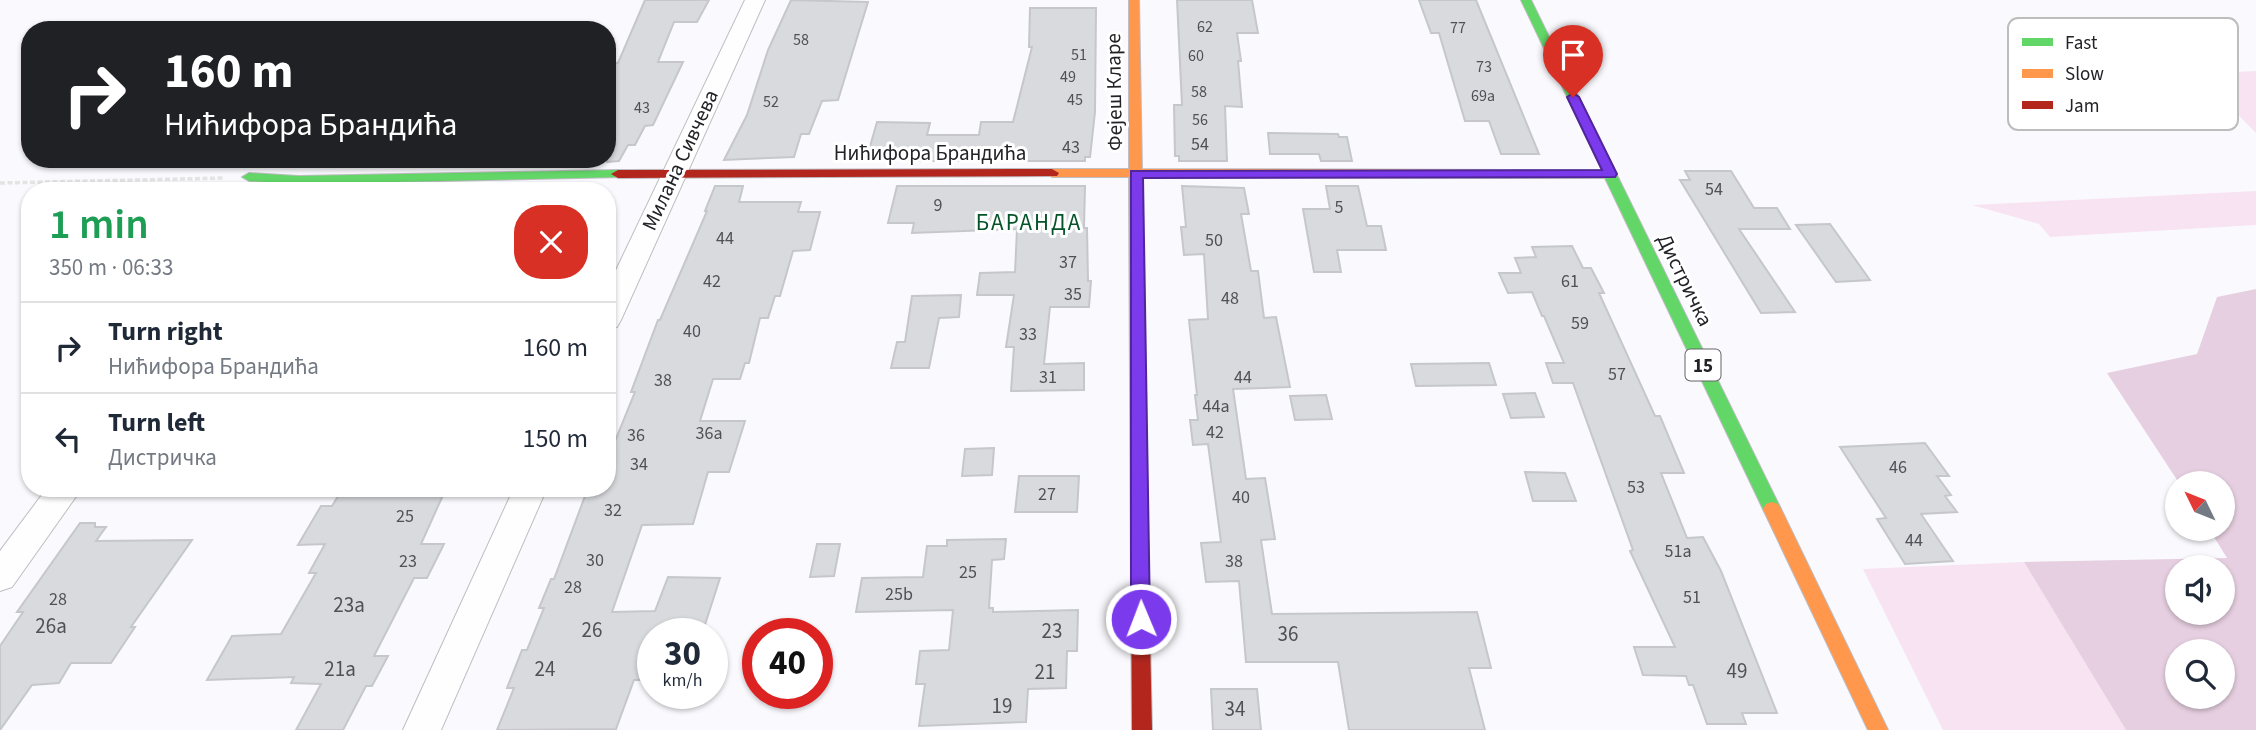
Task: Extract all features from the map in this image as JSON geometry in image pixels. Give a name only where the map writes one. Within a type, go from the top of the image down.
[{"type":"street","name":"Милана Сивчева","points":[[616,300],[755,0]]},
{"type":"street","name":"Фејеш Кларе","points":[[1134,0],[1142,730]]},
{"type":"street","name":"Дистричка","points":[[1526,0],[1878,730]]},
{"type":"street","name":"Нићифора Брандића","points":[[388,182],[673,173],[1611,174]]},
{"type":"street","name":"Нићифора Брандића","points":[[249,177],[276,182]]},
{"type":"street","points":[[0,577],[59,497]]},
{"type":"street","points":[[422,730],[527,497]]},
{"type":"path","points":[[42,182],[249,177]]},
{"type":"path","points":[[0,183],[21,182]]},
{"type":"shaded area","points":[[2256,71],[2256,133],[2238,115],[2238,72]]},
{"type":"shaded area","points":[[2256,191],[2256,225],[2050,237],[2039,224],[1972,205]]},
{"type":"shaded area","points":[[2256,289],[2256,730],[2126,730],[2024,562],[2165,559],[2165,625],[2235,625],[2235,555],[2225,555],[2216,541],[2235,541],[2235,471],[2171,471],[2107,373],[2197,354],[2217,297]]},
{"type":"shaded area","points":[[2024,562],[2126,730],[1943,730],[1863,569]]},
{"type":"building","points":[[645,0],[709,0],[697,22],[674,22],[658,62],[683,62],[653,125],[645,126],[635,145],[628,145],[619,161],[616,161],[618,63]]},
{"type":"building","points":[[791,0],[868,2],[838,100],[822,101],[809,134],[801,134],[794,157],[724,160],[747,115],[768,50]]},
{"type":"building","points":[[1177,0],[1252,0],[1258,33],[1237,33],[1241,61],[1238,61],[1242,107],[1225,106],[1227,161],[1179,161],[1179,156],[1175,156],[1174,105],[1182,105]]},
{"type":"building","points":[[1419,0],[1476,0],[1539,154],[1501,154],[1489,121],[1465,121],[1439,33],[1431,33]]},
{"type":"building","points":[[1030,8],[1096,8],[1095,112],[1090,157],[1085,157],[1085,161],[903,161],[904,157],[867,157],[877,122],[930,123],[927,135],[979,135],[981,122],[1013,122],[1032,47],[1029,47]]},
{"type":"building","points":[[1268,133],[1338,134],[1339,137],[1347,137],[1352,161],[1321,161],[1319,154],[1270,154]]},
{"type":"building","points":[[1685,171],[1731,171],[1754,208],[1777,208],[1790,229],[1739,229],[1795,312],[1761,313],[1680,180],[1690,180]]},
{"type":"building","points":[[715,186],[743,186],[739,202],[801,202],[798,212],[820,212],[810,250],[793,251],[780,296],[775,296],[768,318],[760,318],[749,363],[745,363],[740,379],[713,379],[700,421],[745,421],[729,472],[708,472],[693,524],[642,525],[612,612],[655,611],[668,577],[720,578],[707,618],[637,618],[637,680],[634,680],[616,729],[497,730],[514,688],[507,688],[522,650],[527,650],[544,608],[539,608],[551,579],[554,579],[585,497],[616,497],[616,439],[635,392],[631,392],[658,320],[707,211]]},
{"type":"building","points":[[897,186],[1085,186],[1084,228],[1087,228],[1088,281],[1091,281],[1089,307],[1050,307],[1044,364],[1084,363],[1084,390],[1011,391],[1014,347],[1006,347],[1014,295],[977,295],[980,273],[1015,272],[1017,229],[912,233],[914,223],[888,223]]},
{"type":"building","points":[[1182,186],[1244,188],[1249,214],[1241,214],[1251,271],[1258,271],[1264,318],[1276,317],[1290,387],[1233,389],[1246,479],[1265,478],[1275,539],[1261,540],[1272,614],[1477,612],[1491,668],[1469,668],[1485,730],[1349,730],[1338,662],[1246,662],[1239,581],[1206,582],[1201,543],[1221,542],[1208,444],[1193,445],[1190,420],[1198,420],[1189,320],[1208,319],[1204,254],[1184,255],[1181,227],[1186,227]]},
{"type":"building","points":[[1326,186],[1358,186],[1367,226],[1381,226],[1386,250],[1337,250],[1341,272],[1314,272],[1303,209],[1330,209]]},
{"type":"building","points":[[1830,224],[1870,280],[1836,282],[1796,225]]},
{"type":"building","points":[[1572,246],[1583,268],[1591,268],[1604,293],[1599,293],[1655,416],[1660,416],[1684,473],[1661,473],[1687,538],[1703,537],[1721,571],[1777,713],[1742,713],[1746,724],[1707,724],[1693,685],[1689,685],[1686,676],[1643,675],[1634,647],[1675,647],[1630,551],[1633,550],[1573,383],[1553,383],[1546,363],[1564,363],[1544,316],[1532,292],[1508,293],[1499,273],[1521,273],[1515,258],[1536,257],[1532,247]]},
{"type":"building","points":[[961,295],[959,317],[939,318],[929,368],[891,368],[897,342],[905,342],[912,296]]},
{"type":"building","points":[[1489,363],[1496,385],[1416,386],[1411,364]]},
{"type":"building","points":[[1535,393],[1544,417],[1511,418],[1503,394]]},
{"type":"building","points":[[1326,395],[1332,419],[1295,420],[1290,396]]},
{"type":"building","points":[[1925,443],[1949,476],[1937,476],[1951,495],[1945,496],[1957,512],[1921,514],[1953,561],[1905,564],[1877,519],[1886,518],[1840,447]]},
{"type":"building","points":[[994,448],[992,475],[962,476],[965,449]]},
{"type":"building","points":[[1525,472],[1565,473],[1576,501],[1533,501]]},
{"type":"building","points":[[1019,476],[1079,476],[1077,512],[1015,512]]},
{"type":"building","points":[[338,497],[442,497],[421,544],[444,544],[427,578],[414,578],[374,656],[388,656],[372,686],[366,686],[343,730],[296,730],[321,684],[291,683],[294,677],[207,680],[232,636],[281,634],[316,573],[309,573],[325,544],[298,545],[321,506],[332,506]]},
{"type":"building","points":[[80,523],[95,523],[95,527],[106,527],[96,541],[192,540],[131,627],[135,627],[111,663],[71,663],[59,683],[32,685],[0,730],[0,646],[23,612],[17,612]]},
{"type":"building","points":[[1006,539],[1004,559],[992,560],[989,608],[993,608],[993,612],[1078,610],[1077,651],[1067,651],[1066,688],[1028,689],[1026,722],[919,726],[925,684],[916,684],[920,651],[949,650],[953,610],[856,612],[862,578],[923,577],[927,546],[947,546],[947,540]]},
{"type":"building","points":[[817,544],[840,544],[834,576],[810,577]]},
{"type":"building","points":[[1211,689],[1257,689],[1261,730],[1213,730]]},
{"type":"traffic: fast","points":[[1526,0],[1772,509]]},
{"type":"traffic: fast","points":[[249,177],[298,180],[618,174]]},
{"type":"traffic: fast","points":[[1511,174],[1611,174]]},
{"type":"traffic: slow","points":[[1134,0],[1140,592]]},
{"type":"traffic: slow","points":[[1052,173],[1511,174]]},
{"type":"traffic: slow","points":[[1772,509],[1878,730]]},
{"type":"traffic: jam","points":[[618,174],[1052,173]]},
{"type":"traffic: jam","points":[[1140,592],[1142,730]]},
{"type":"district","name":"БАРАНДА","points":[[1029,222]]},
{"type":"route","points":[[1141,619],[1136,174],[1611,174],[1573,97]]}]
